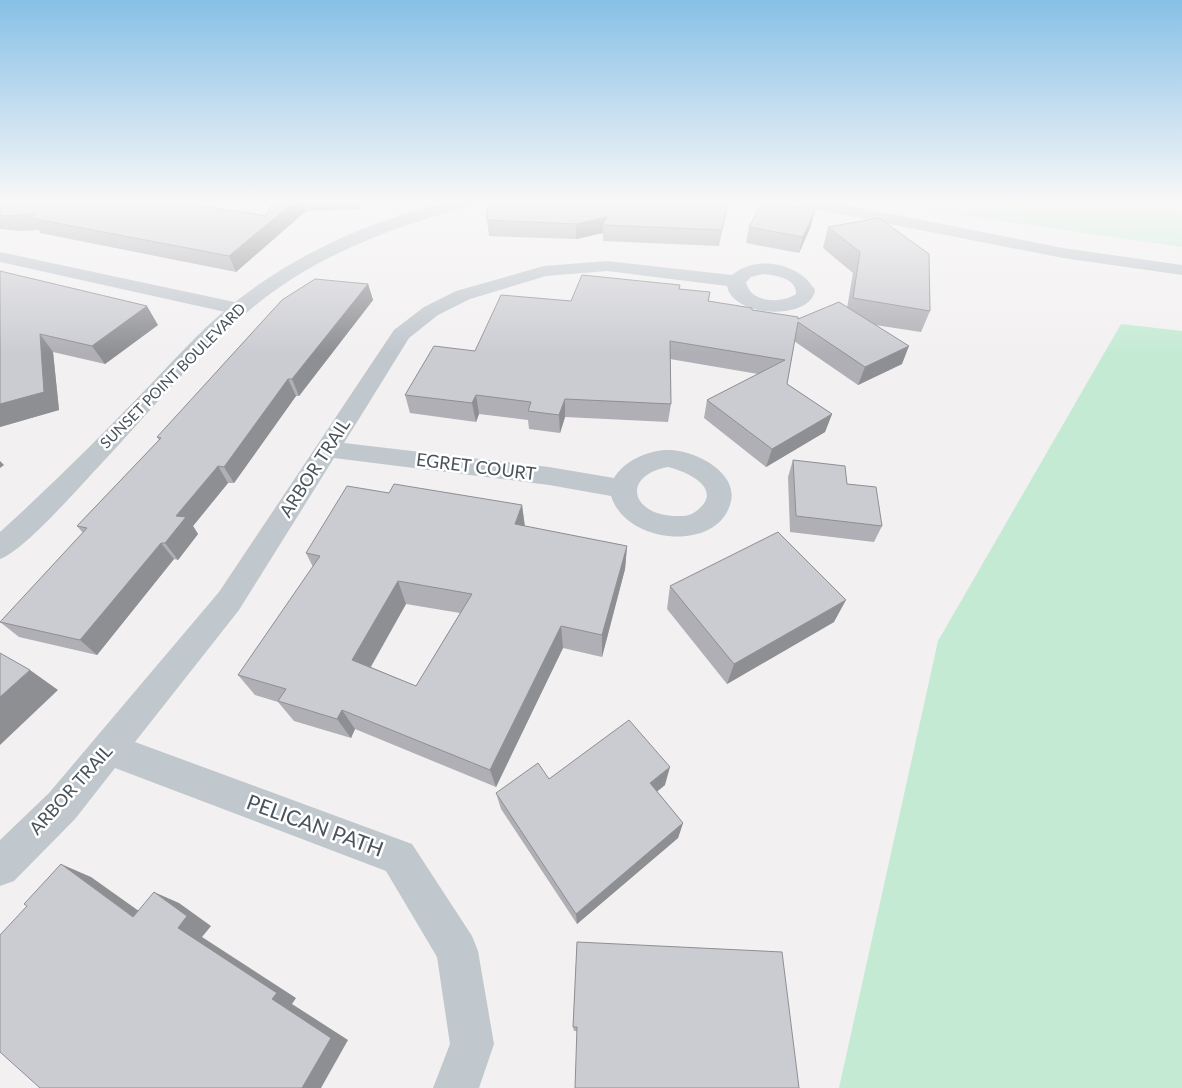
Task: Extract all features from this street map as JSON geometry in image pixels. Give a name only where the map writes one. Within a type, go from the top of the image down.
[{"type":"street","name":"SUNSET POINT BOULEVARD","points":[[0,548],[78,474],[207,338],[239,309],[258,293],[327,252]]},
{"type":"street","points":[[1057,252],[1182,270]]},
{"type":"street","points":[[0,257],[239,309]]},
{"type":"street","name":"ARBOR TRAIL","points":[[0,867],[62,806],[229,601],[402,334],[431,311],[463,295],[544,271],[607,266],[736,282]]},
{"type":"street","name":"EGRET COURT","points":[[328,448],[549,476],[624,489]]},
{"type":"street","name":"PELICAN PATH","points":[[109,749],[399,858],[457,951],[472,1044],[456,1088]]},
{"type":"green space","points":[[1121,324],[1182,331],[1182,1088],[839,1088],[938,641]]},
{"type":"building","points":[[207,252],[234,252],[229,256]]},
{"type":"building","points":[[860,252],[926,252],[929,254],[930,311],[853,298]]},
{"type":"building","points":[[0,271],[147,306],[92,346],[40,334],[44,392],[0,404]]},
{"type":"building","points":[[582,275],[680,285],[679,289],[710,292],[708,301],[798,317],[798,319],[839,302],[909,346],[865,367],[798,322],[787,384],[832,414],[772,449],[707,400],[785,360],[670,341],[671,404],[565,399],[559,415],[528,411],[531,402],[476,395],[472,403],[405,395],[434,346],[475,351],[501,295],[571,301]]},
{"type":"building","points":[[315,279],[368,284],[292,379],[288,379],[224,467],[218,466],[176,516],[186,517],[165,543],[161,543],[80,640],[0,622],[87,528],[77,526],[161,438],[157,437],[282,300]]},
{"type":"building","points":[[793,460],[845,466],[847,484],[876,487],[882,526],[796,516]]},
{"type":"building","points":[[394,484],[522,505],[515,524],[627,546],[602,635],[561,626],[490,770],[342,710],[337,719],[278,701],[286,689],[238,675],[320,556],[306,553],[347,486],[389,493]],"holes":[[[398,581],[472,594],[416,686],[352,660]]]},
{"type":"building","points":[[778,532],[846,600],[734,664],[670,586]]},
{"type":"building","points":[[0,653],[30,670],[0,697]]},
{"type":"building","points":[[629,720],[670,767],[650,783],[683,823],[576,914],[496,793],[538,763],[549,779]]},
{"type":"building","points":[[61,864],[133,917],[154,892],[187,916],[178,928],[277,993],[272,999],[331,1038],[302,1088],[40,1088],[0,1052],[0,935],[27,906],[24,904]]},
{"type":"building","points":[[577,942],[782,952],[799,1088],[575,1088],[577,1027],[573,1027]]}]
